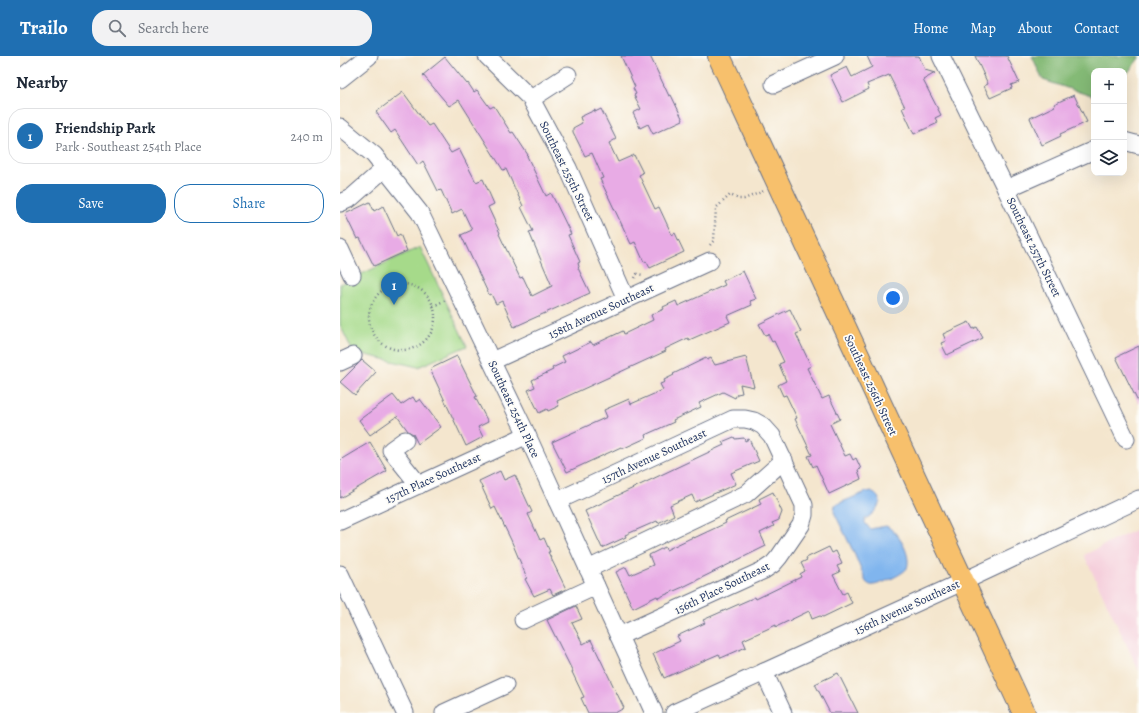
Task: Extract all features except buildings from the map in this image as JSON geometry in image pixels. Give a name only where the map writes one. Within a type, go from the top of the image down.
[{"type":"main road","name":"Southeast 256th Street","points":[[719,56],[1024,713]]},
{"type":"street","points":[[340,79],[370,56]]},
{"type":"street","name":"Southeast 255th Street","points":[[487,56],[531,99],[568,168],[626,299]]},
{"type":"street","points":[[774,84],[836,56]]},
{"type":"street","name":"Southeast 257th Street","points":[[941,56],[1126,440]]},
{"type":"street","points":[[531,99],[568,75]]},
{"type":"street","name":"Southeast 254th Place","points":[[340,127],[374,155],[420,213],[527,435],[654,713]]},
{"type":"street","points":[[1006,189],[1091,151]]},
{"type":"street","points":[[340,203],[351,198],[385,168]]},
{"type":"street","points":[[340,249],[352,275]]},
{"type":"street","name":"158th Avenue Southeast","points":[[492,361],[626,299],[707,254]]},
{"type":"street","name":"157th Avenue Southeast","points":[[557,501],[733,419],[754,421],[763,426],[772,436],[784,460]]},
{"type":"street","name":"157th Place Southeast","points":[[340,521],[527,435]]},
{"type":"street","points":[[405,440],[391,450],[419,484]]},
{"type":"street","points":[[588,569],[746,494],[784,460]]},
{"type":"street","name":"156th Place Southeast","points":[[619,636],[764,570],[773,564],[801,525],[804,515],[804,505],[784,460]]},
{"type":"street","name":"156th Avenue Southeast","points":[[674,713],[962,582],[1139,499]]},
{"type":"street","points":[[340,574],[405,713]]},
{"type":"street","points":[[523,620],[596,586]]},
{"type":"street","points":[[764,672],[783,713]]},
{"type":"street","points":[[444,713],[505,685]]},
{"type":"path","points":[[707,254],[714,240],[716,208],[730,195],[739,199],[744,199],[779,185]]},
{"type":"path","points":[[626,299],[637,274],[645,275]]},
{"type":"path","points":[[404,284],[416,287],[426,295],[433,306],[436,318],[432,331],[425,342],[414,348],[401,350],[389,347],[378,340],[371,329],[369,316],[372,304],[380,293],[391,286],[404,284]]},
{"type":"shaded area","points":[[1139,528],[1139,671],[1084,555]]},
{"type":"green space","points":[[1032,56],[1139,56],[1127,74],[1127,68],[1091,68],[1091,96],[1043,80]]},
{"type":"green space","points":[[420,247],[467,346],[418,367],[353,352],[340,325],[340,284]]},
{"type":"water","points":[[872,491],[878,497],[880,502],[874,512],[865,519],[865,523],[870,529],[886,526],[891,529],[899,538],[906,550],[908,563],[907,568],[897,576],[887,581],[870,585],[866,582],[834,512],[835,505]]},
{"type":"place","name":"Friendship Park","points":[[394,305]]}]
